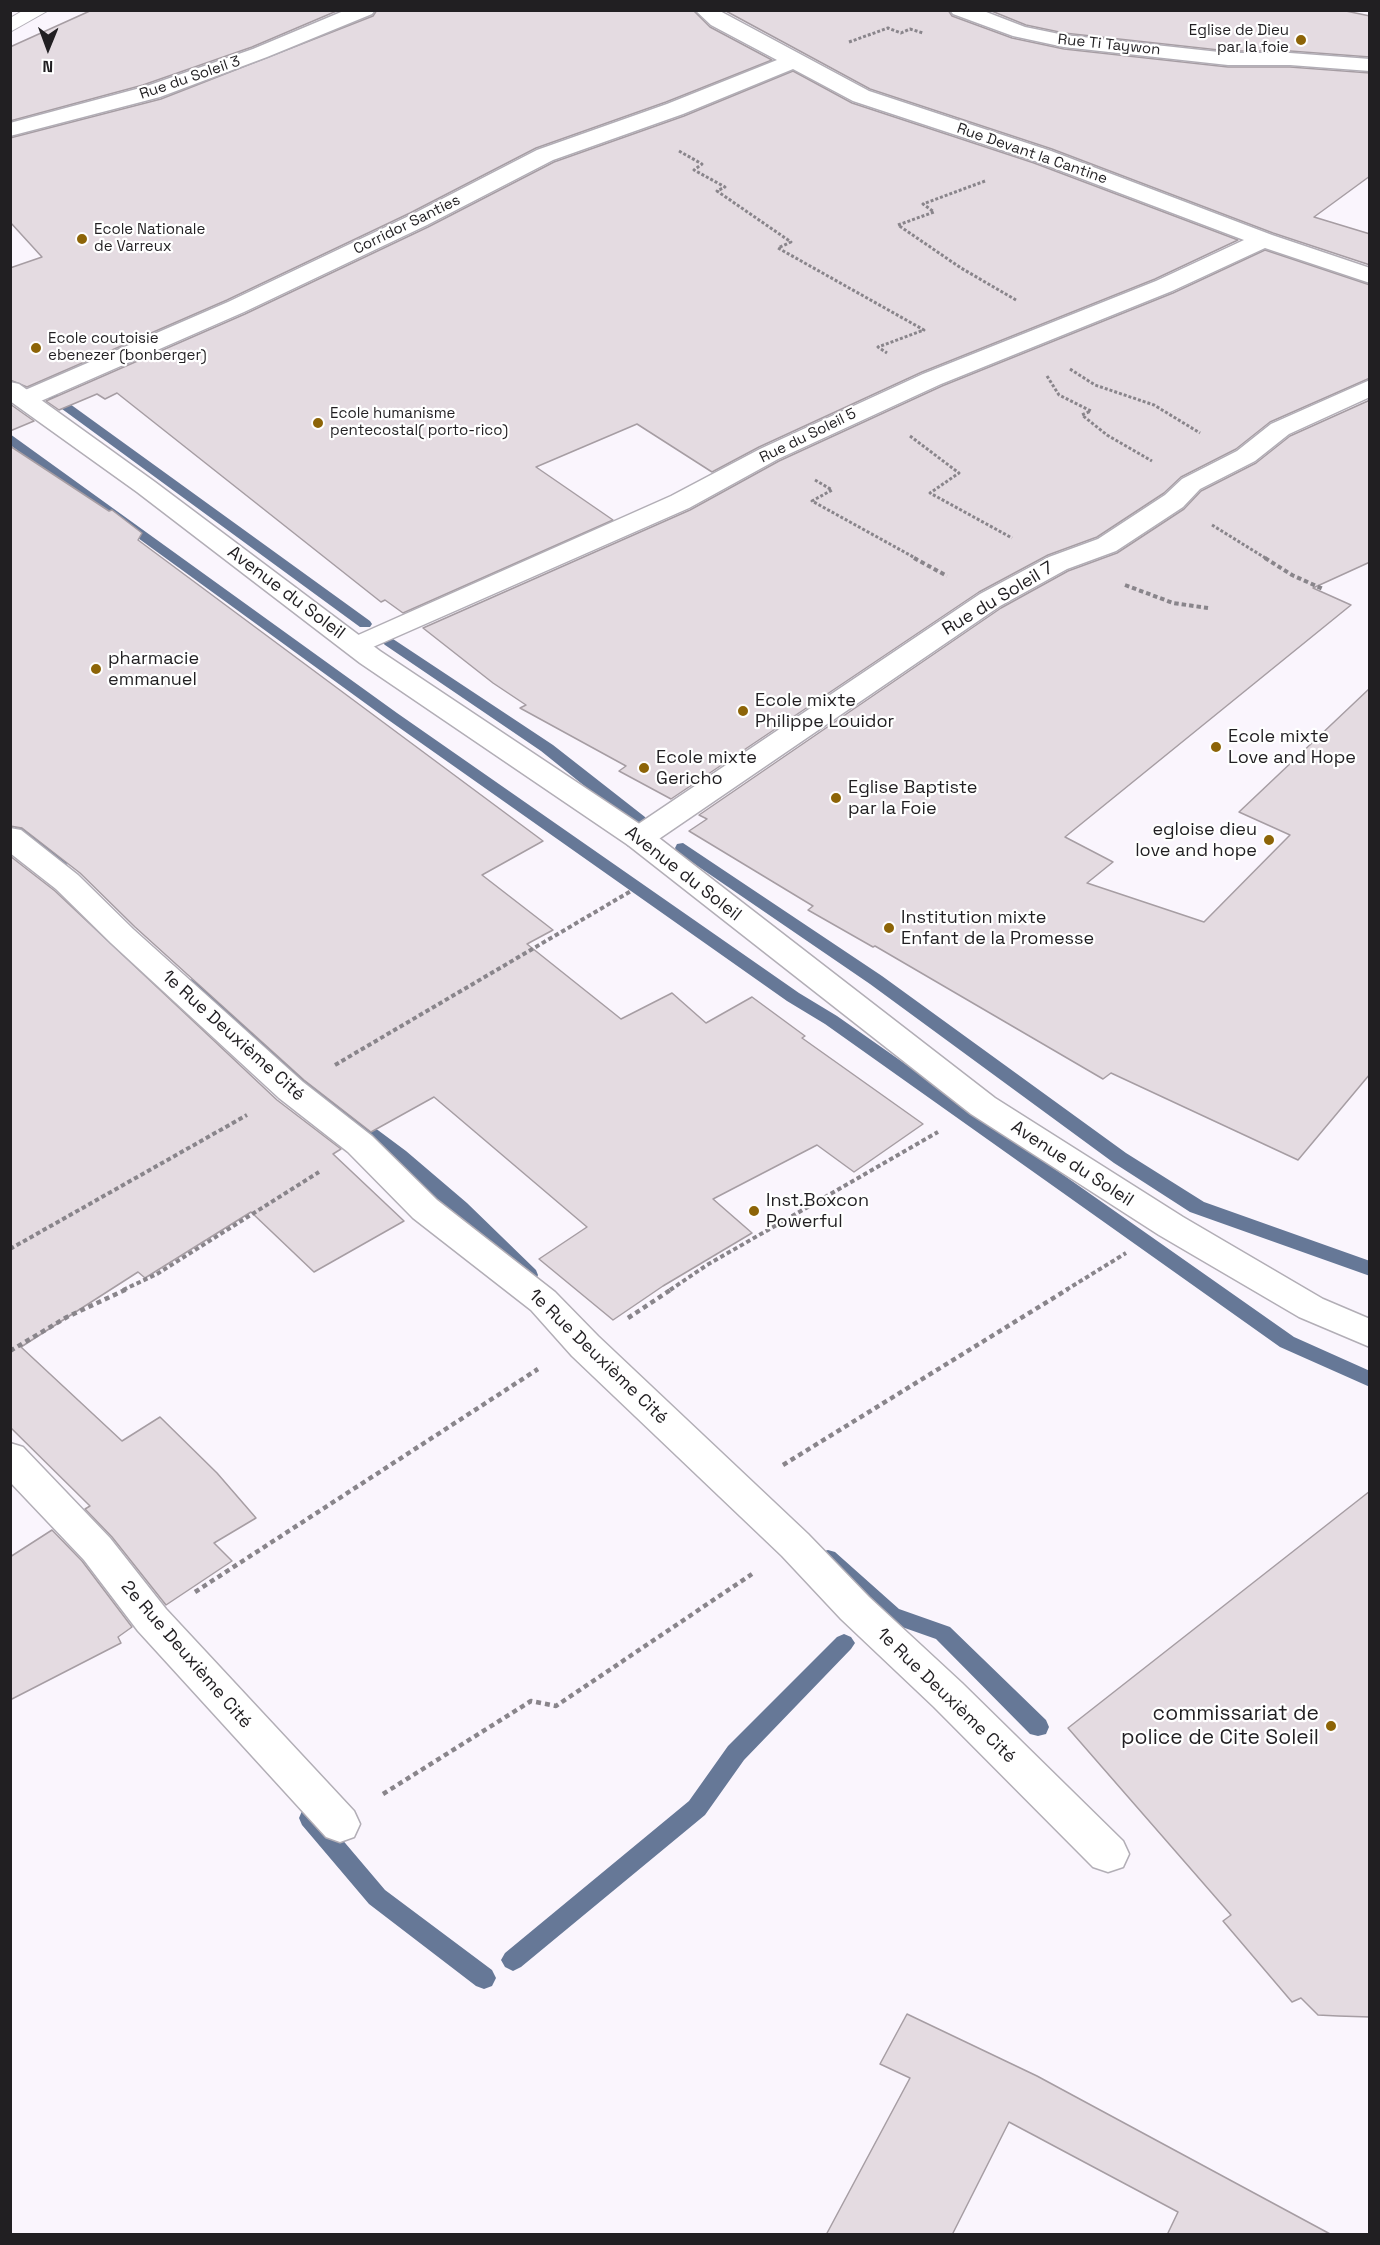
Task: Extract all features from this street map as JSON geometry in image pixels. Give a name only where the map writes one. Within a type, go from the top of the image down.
[{"type":"street","name":"Rue du Soleil 3","points":[[10,130],[152,92],[260,53],[365,10]]},
{"type":"street","name":"Rue Devant la Cantine","points":[[705,10],[718,21],[861,96],[1043,156],[1264,240],[1370,276]]},
{"type":"street","name":"Rue Ti Taywon","points":[[967,14],[1020,32],[1064,41],[1228,59],[1290,59],[1370,65]]},
{"type":"street","name":"Corridor Santies","points":[[18,394],[236,307],[419,220],[545,155],[635,123],[794,61]]},
{"type":"street","name":"Rue du Soleil 5","points":[[357,646],[680,502],[769,454],[867,408],[999,350],[1164,286],[1264,240]]},
{"type":"street","name":"Rue du Soleil 7","points":[[639,838],[990,600],[1061,562],[1107,545],[1182,493],[1246,456],[1280,429],[1370,387]]},
{"type":"street","name":"Avenue du Soleil","points":[[18,394],[357,646],[498,745],[639,838],[983,1106],[1171,1227],[1311,1308],[1370,1334]]},
{"type":"street","name":"1e Rue Deuxième Cité","points":[[10,837],[67,882],[122,936],[291,1090],[360,1144],[425,1209],[543,1300],[585,1346],[795,1545],[855,1608],[956,1703],[1108,1854]]},
{"type":"street","name":"2e Rue Deuxième Cité","points":[[10,1457],[97,1549],[152,1620],[340,1824]]},
{"type":"lane","points":[[10,26],[40,10]]},
{"type":"path","points":[[794,61],[888,28],[901,33],[910,29],[936,36],[967,14]]},
{"type":"path","points":[[635,123],[702,165],[694,170],[725,187],[717,191],[791,242],[778,248],[924,330],[878,347],[932,379]]},
{"type":"path","points":[[1043,156],[958,193],[924,204],[934,212],[898,225],[961,268],[1063,327]]},
{"type":"path","points":[[1030,339],[1031,343],[1095,385],[1154,405],[1184,424],[1246,456]]},
{"type":"path","points":[[999,350],[1046,376],[1059,395],[1091,411],[1082,415],[1094,426],[1292,575],[1323,589]]},
{"type":"path","points":[[867,408],[959,473],[930,492],[1061,562],[1173,603],[1208,608]]},
{"type":"path","points":[[769,454],[832,490],[812,501],[990,600]]},
{"type":"path","points":[[10,1249],[291,1090],[673,866]]},
{"type":"path","points":[[10,1351],[68,1317],[156,1274],[296,1188],[360,1144]]},
{"type":"path","points":[[742,1494],[764,1477],[876,1406],[1171,1227]]},
{"type":"path","points":[[340,1824],[391,1788],[531,1701],[556,1706],[795,1545]]},
{"type":"building","points":[[92,10],[339,10],[252,47],[143,85],[10,121],[10,47]]},
{"type":"building","points":[[377,10],[693,10],[710,27],[772,60],[666,102],[536,148],[410,213],[227,300],[27,387],[10,380],[10,268],[42,257],[10,222],[10,138],[161,99],[373,16]]},
{"type":"building","points":[[724,10],[948,10],[952,16],[1012,38],[1064,49],[1228,67],[1290,67],[1370,73],[1370,176],[1314,217],[1370,234],[1370,265],[1273,233],[1052,149],[870,89]]},
{"type":"building","points":[[989,10],[1341,10],[1370,16],[1370,57],[1290,51],[1228,51],[1064,33],[1026,25]]},
{"type":"building","points":[[793,71],[852,103],[1034,163],[1238,240],[1155,279],[922,372],[759,447],[712,472],[637,424],[536,467],[613,520],[403,613],[385,600],[381,602],[117,393],[105,399],[97,394],[59,410],[46,401],[245,314],[428,227],[554,162],[684,116]]},
{"type":"building","points":[[1265,250],[1370,285],[1370,378],[1270,422],[1236,449],[1181,477],[1164,493],[1097,537],[1048,555],[979,592],[671,799],[619,771],[626,766],[520,708],[526,705],[493,683],[423,628],[690,510],[779,461],[942,386],[1173,293]]},
{"type":"building","points":[[1370,400],[1370,562],[1313,588],[1351,605],[1065,837],[1113,862],[1087,883],[1204,922],[1290,835],[1239,812],[1370,688],[1370,1074],[1298,1160],[1111,1073],[1103,1079],[875,946],[873,947],[808,910],[813,906],[689,831],[707,819],[699,815],[1001,608],[1068,571],[1117,553],[1184,509],[1201,491],[1256,463],[1290,436]]},
{"type":"building","points":[[10,404],[34,421],[10,431]]},
{"type":"building","points":[[10,446],[109,511],[112,510],[142,533],[138,540],[543,841],[482,875],[553,930],[527,944],[621,1019],[672,993],[706,1023],[752,997],[805,1036],[802,1038],[923,1124],[854,1172],[817,1145],[713,1199],[752,1233],[663,1286],[613,1320],[539,1259],[587,1227],[434,1097],[371,1132],[304,1080],[135,927],[80,873],[22,828],[10,826]]},
{"type":"building","points":[[10,856],[55,891],[277,1100],[341,1149],[333,1154],[404,1221],[314,1272],[251,1212],[145,1278],[138,1272],[21,1347],[122,1441],[160,1417],[217,1473],[256,1518],[214,1543],[232,1561],[166,1605],[112,1537],[85,1509],[90,1506],[10,1427]]},
{"type":"building","points":[[1370,1491],[1370,2017],[1318,2015],[1301,1998],[1292,2002],[1223,1921],[1231,1915],[1068,1728]]},
{"type":"building","points":[[52,1530],[82,1561],[132,1627],[118,1637],[121,1643],[10,1700],[10,1557]]},
{"type":"building","points":[[907,2014],[1037,2076],[1332,2235],[1167,2235],[1178,2212],[1009,2122],[952,2235],[826,2235],[910,2078],[880,2064]]},
{"type":"waterway","points":[[52,395],[365,624]]},
{"type":"waterway","points":[[10,438],[392,716],[793,997],[831,1020],[1287,1342],[1370,1380]]},
{"type":"waterway","points":[[390,642],[547,748],[639,821]]},
{"type":"waterway","points":[[18,820],[60,866]]},
{"type":"waterway","points":[[683,848],[876,980],[1120,1158],[1197,1207],[1370,1269]]},
{"type":"waterway","points":[[191,985],[219,1005],[326,1100],[400,1156],[460,1208],[529,1275]]},
{"type":"waterway","points":[[828,1558],[892,1615],[943,1633],[1038,1727]]},
{"type":"waterway","points":[[513,1960],[697,1808],[736,1753],[844,1643]]},
{"type":"waterway","points":[[310,1818],[377,1897],[484,1978]]},
{"type":"place","name":"Eglise de Dieu par la foie","points":[[1301,40]]},
{"type":"place","name":"Ecole Nationale de Varreux","points":[[82,239]]},
{"type":"place","name":"Ecole coutoisie ebenezer (bonberger)","points":[[36,348]]},
{"type":"place","name":"Ecole humanisme pentecostal( porto-rico)","points":[[318,423]]},
{"type":"place","name":"pharmacie emmanuel","points":[[96,669]]},
{"type":"place","name":"Ecole mixte Philippe Louidor","points":[[743,711]]},
{"type":"place","name":"Ecole mixte Love and Hope","points":[[1216,747]]},
{"type":"place","name":"Ecole mixte Gericho","points":[[644,768]]},
{"type":"place","name":"Eglise Baptiste par la Foie","points":[[836,798]]},
{"type":"place","name":"egloise dieu love and hope","points":[[1269,840]]},
{"type":"place","name":"Institution mixte Enfant de la Promesse","points":[[889,928]]},
{"type":"place","name":"Inst.Boxcon Powerful","points":[[754,1211]]},
{"type":"place","name":"commissariat de police de Cite Soleil","points":[[1331,1726]]}]
